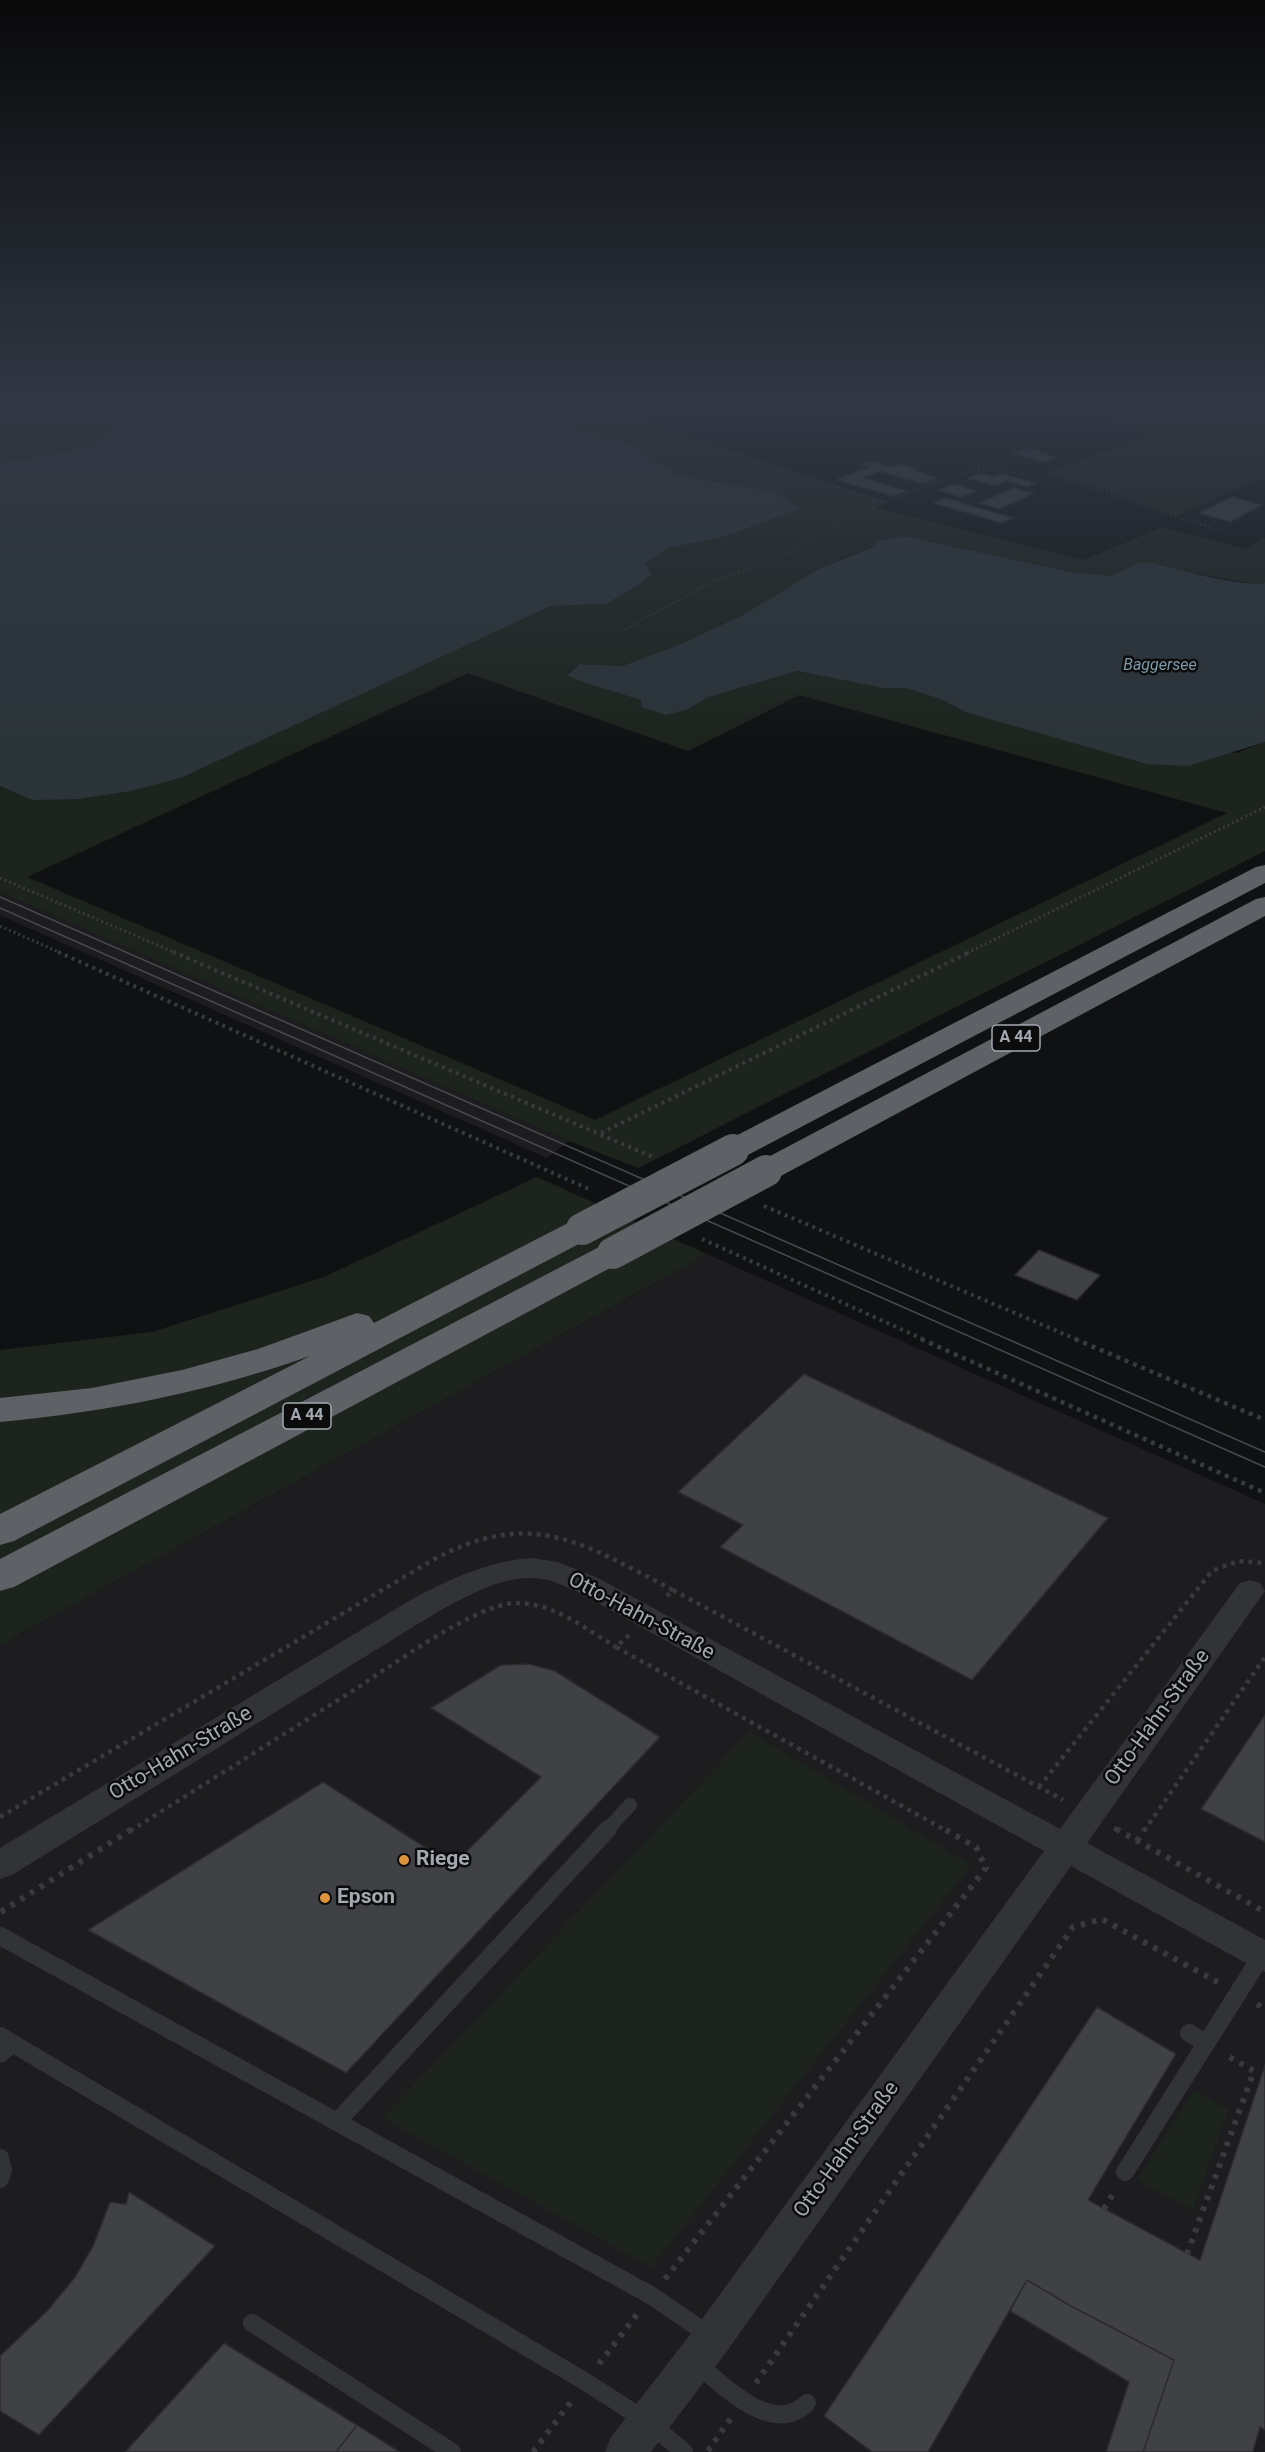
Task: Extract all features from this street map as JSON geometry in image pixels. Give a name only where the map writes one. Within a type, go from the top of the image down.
[{"type":"highway","name":"A 44","points":[[0,1531],[1265,873]]},
{"type":"highway","name":"A 44","points":[[0,1577],[1265,905]]},
{"type":"highway","points":[[0,1410],[129,1393],[207,1377],[255,1363],[303,1347],[569,1236]]},
{"type":"street","name":"Otto-Hahn-Straße","points":[[0,1865],[424,1606],[478,1578],[515,1568],[550,1570],[588,1585],[645,1619],[1066,1846],[1263,1956]]},
{"type":"street","name":"Otto-Hahn-Straße","points":[[626,2452],[704,2349],[1257,1577]]},
{"type":"lane","points":[[337,2122],[630,1805]]},
{"type":"lane","points":[[0,1936],[652,2295],[704,2349],[743,2400],[762,2412],[783,2414],[797,2412],[807,2403]]},
{"type":"lane","points":[[1125,2172],[1263,1956]]},
{"type":"lane","points":[[1189,2033],[1206,2043]]},
{"type":"lane","points":[[4,2045],[575,2376],[648,2422],[684,2452]]},
{"type":"lane","points":[[0,2158],[3,2170],[0,2179]]},
{"type":"lane","points":[[252,2323],[452,2452]]},
{"type":"path","points":[[626,629],[710,583],[784,555],[842,521]]},
{"type":"path","points":[[1187,521],[1218,530]]},
{"type":"path","points":[[600,1134],[1265,807]]},
{"type":"path","points":[[0,878],[654,1158]]},
{"type":"path","points":[[762,1205],[1265,1420]]},
{"type":"path","points":[[1039,1787],[1212,1571],[1228,1561],[1246,1560],[1257,1577]]},
{"type":"path","points":[[673,1590],[1089,1814],[1265,1912]]},
{"type":"path","points":[[0,1913],[428,1643],[479,1614],[502,1604],[546,1608],[616,1647]]},
{"type":"path","points":[[1137,1841],[1265,1658]]},
{"type":"path","points":[[707,2452],[1073,1927],[1102,1919],[1265,2009]]},
{"type":"path","points":[[1186,2254],[1254,2071],[1206,2043]]},
{"type":"shaded area","points":[[765,521],[932,521],[1083,560],[1163,527],[1244,549],[1265,538],[1265,583],[1257,584],[1187,572],[1153,563],[1111,576],[1071,572],[903,536],[878,541],[875,546],[843,557],[743,615],[676,646],[622,666],[580,664],[567,674],[610,691],[688,709],[709,697],[797,671],[883,688],[906,688],[943,700],[965,712],[1236,753],[1265,742],[1265,851],[638,1168],[569,1141],[0,892],[0,786],[32,800],[183,777],[551,606],[606,604],[652,574],[645,564],[668,548],[722,537]],"holes":[[[468,673],[688,751],[799,695],[1227,813],[595,1120],[27,877]]]},
{"type":"shaded area","points":[[0,892],[569,1141],[547,1158],[0,915]]},
{"type":"shaded area","points":[[537,1177],[707,1254],[0,1645],[0,1350],[152,1332],[324,1277]]},
{"type":"shaded area","points":[[707,1254],[1265,1504],[1265,2452],[0,2452],[0,1645]]},
{"type":"shaded area","points":[[750,1732],[971,1865],[651,2267],[383,2118]]},
{"type":"shaded area","points":[[1194,2090],[1228,2110],[1193,2209],[1137,2180]]},
{"type":"water","points":[[0,521],[765,521],[722,537],[668,548],[645,564],[652,574],[640,584],[606,604],[551,606],[183,777],[131,791],[78,799],[32,800],[0,786]]},
{"type":"water","name":"Baggersee","points":[[903,536],[1071,572],[1111,576],[1139,563],[1153,563],[1241,583],[1265,583],[1265,742],[1188,766],[1147,764],[965,712],[943,700],[906,688],[883,688],[797,671],[709,697],[688,709],[666,715],[642,707],[641,700],[567,675],[580,664],[622,666],[676,646],[743,615],[819,569],[875,546],[878,541]]},
{"type":"building","points":[[1039,1250],[1100,1275],[1077,1300],[1015,1275]]},
{"type":"building","points":[[804,1374],[1108,1518],[972,1680],[720,1547],[743,1525],[678,1492]]},
{"type":"building","name":"Epson","points":[[529,1664],[555,1671],[660,1737],[346,2073],[88,1930],[323,1782],[453,1865],[541,1777],[431,1708],[501,1665]]},
{"type":"building","points":[[1265,1715],[1265,1842],[1201,1809]]},
{"type":"building","points":[[1097,2007],[1176,2054],[1088,2200],[1200,2260],[1265,2065],[1265,2430],[1260,2427],[1253,2452],[1143,2452],[1174,2360],[1069,2305],[1027,2280],[928,2452],[872,2452],[824,2416]]},
{"type":"building","points":[[129,2192],[215,2246],[39,2435],[0,2411],[0,2356],[48,2310],[75,2277],[93,2246],[110,2202],[126,2204]]},
{"type":"building","points":[[1027,2280],[1069,2305],[1174,2360],[1143,2452],[1106,2452],[1129,2382],[1010,2311]]},
{"type":"building","points":[[224,2343],[357,2425],[336,2452],[125,2452]]},
{"type":"building","points":[[357,2425],[400,2452],[336,2452]]},
{"type":"tram line","points":[[0,897],[1265,1452]]},
{"type":"tram line","points":[[0,908],[1265,1467]]},
{"type":"place","name":"Riege","points":[[404,1860]]},
{"type":"place","name":"Epson","points":[[325,1898]]}]
